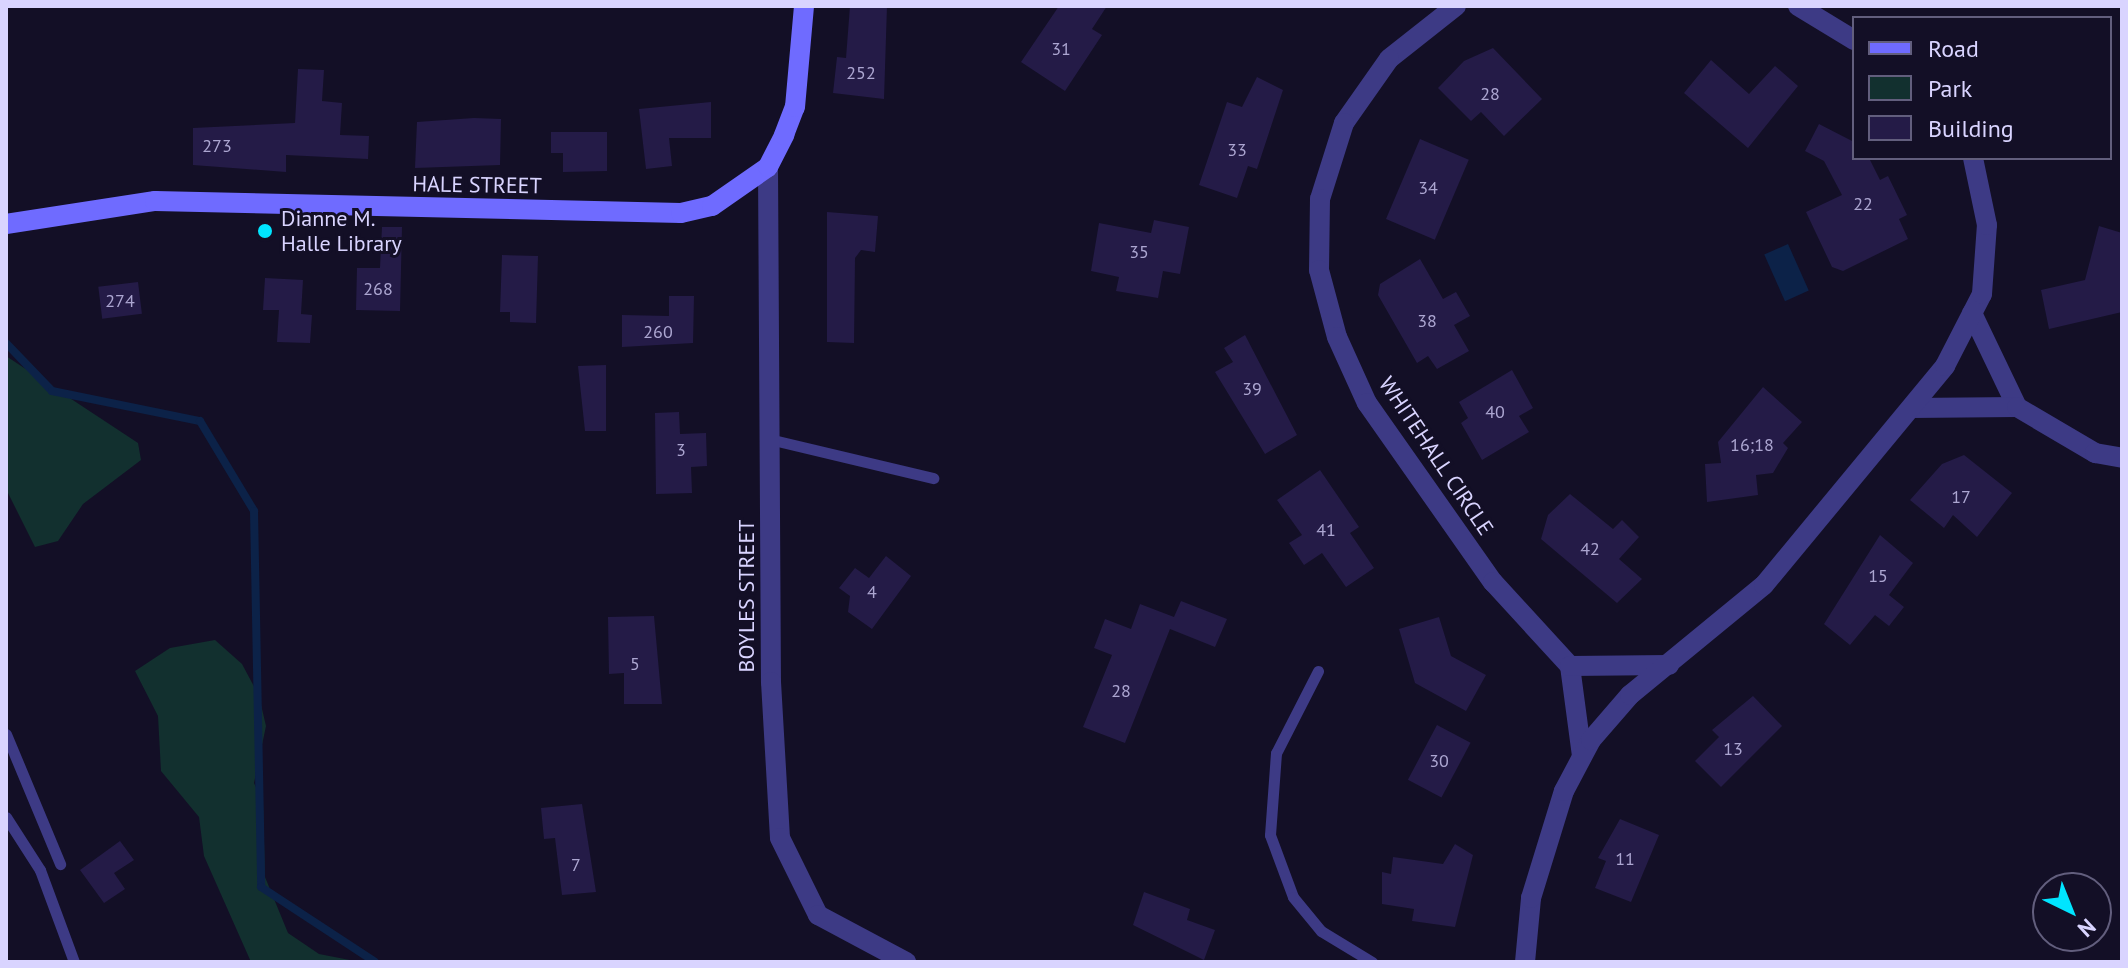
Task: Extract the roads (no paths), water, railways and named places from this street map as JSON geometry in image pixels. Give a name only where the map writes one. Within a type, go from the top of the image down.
[{"type":"main road","name":"HALE STREET","points":[[6,224],[155,201],[681,213],[732,196],[768,167],[795,107],[804,6]]},
{"type":"street","name":"WHITEHALL CIRCLE","points":[[1456,6],[1389,59],[1344,123],[1320,199],[1319,270],[1337,337],[1367,403],[1493,582],[1570,666]]},
{"type":"street","points":[[1798,6],[1852,39]]},
{"type":"street","points":[[1525,962],[1531,898],[1582,757],[1630,695],[1764,585],[1945,366],[1982,294],[1987,225],[1973,160]]},
{"type":"street","name":"BOYLES STREET","points":[[768,167],[769,439],[780,838],[818,915],[906,962]]},
{"type":"street","points":[[1972,313],[2017,407]]},
{"type":"street","points":[[1911,408],[2017,407],[2095,453],[2122,458]]},
{"type":"street","points":[[1582,757],[1570,666],[1669,665]]},
{"type":"lane","points":[[769,439],[933,478]]},
{"type":"lane","points":[[1318,671],[1276,753],[1270,835],[1293,897],[1321,931],[1372,962]]},
{"type":"lane","points":[[6,734],[60,864]]},
{"type":"lane","points":[[6,817],[40,870],[74,962]]},
{"type":"water","points":[[1788,244],[1809,291],[1785,301],[1764,255]]},
{"type":"waterway","points":[[6,343],[52,391],[200,421],[254,511],[261,887],[375,962]]},
{"type":"place","name":"Dianne M. Halle Library","points":[[265,231]]}]
